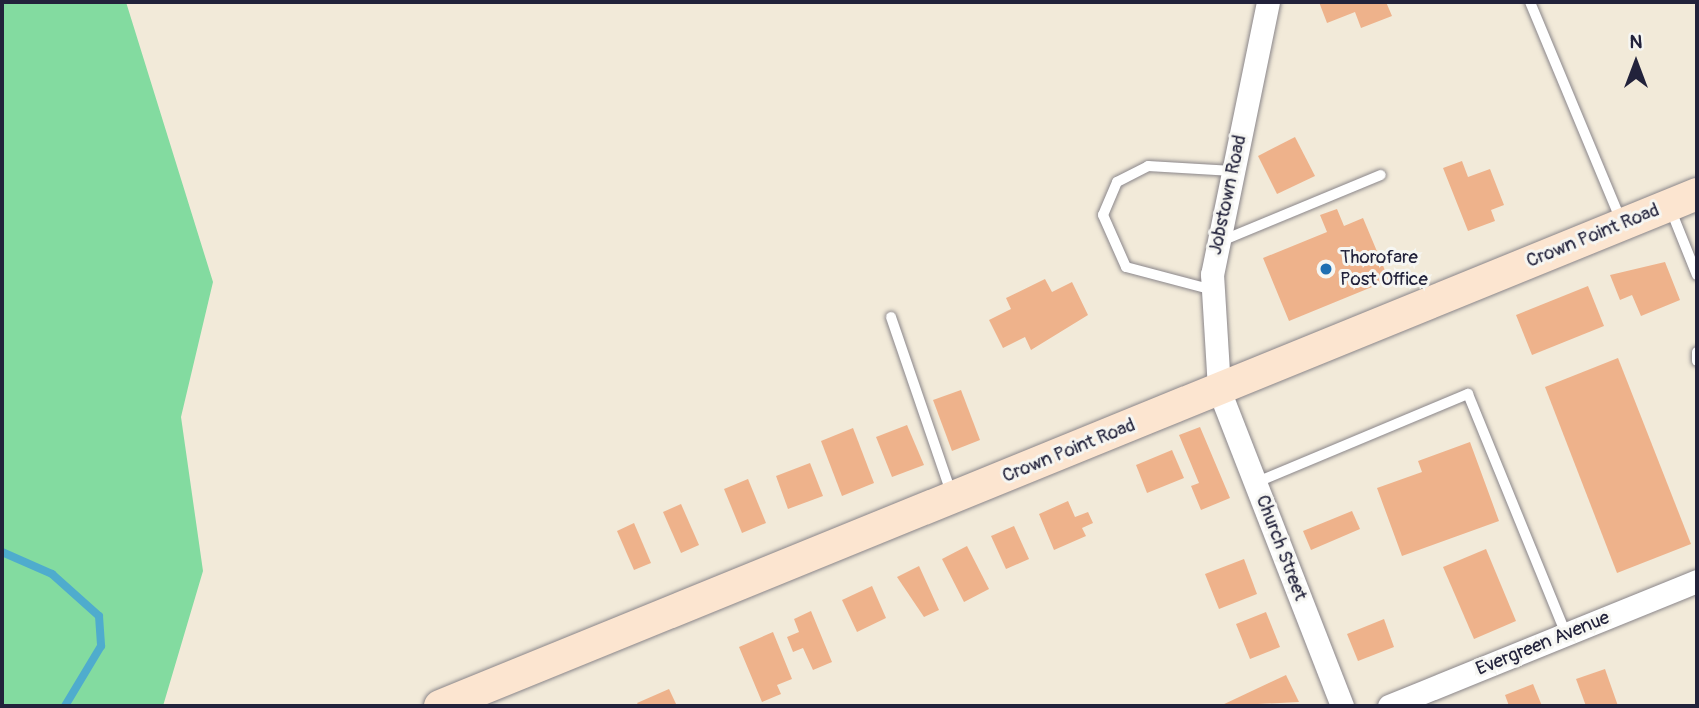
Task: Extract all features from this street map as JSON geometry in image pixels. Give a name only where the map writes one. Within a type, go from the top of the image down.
[{"type":"main road","name":"Crown Point Road","points":[[440,706],[1683,200]]},
{"type":"street","name":"Jobstown Road","points":[[1219,390],[1213,289],[1218,243],[1268,2]]},
{"type":"street","name":"Church Street","points":[[1219,390],[1342,706]]},
{"type":"street","name":"Evergreen Avenue","points":[[1388,706],[1697,581]]},
{"type":"lane","points":[[1530,2],[1622,224]]},
{"type":"lane","points":[[1213,289],[1126,267],[1102,215],[1117,182],[1148,166],[1233,171]]},
{"type":"lane","points":[[1218,243],[1381,175]]},
{"type":"lane","points":[[1683,200],[1697,275]]},
{"type":"lane","points":[[891,317],[953,498]]},
{"type":"lane","points":[[1697,352],[1697,361]]},
{"type":"lane","points":[[1255,484],[1468,394],[1566,634]]},
{"type":"green space","points":[[2,2],[126,2],[213,282],[181,417],[203,571],[163,706],[2,706]]},
{"type":"building","points":[[1319,2],[1386,2],[1392,16],[1361,28],[1355,12],[1327,23]]},
{"type":"building","points":[[1295,137],[1315,176],[1277,194],[1258,156]]},
{"type":"building","points":[[1462,161],[1468,177],[1490,169],[1504,205],[1491,210],[1495,221],[1468,231],[1443,168]]},
{"type":"building","name":"Thorofare Post Office","points":[[1337,209],[1344,226],[1363,218],[1389,280],[1289,321],[1263,258],[1327,232],[1320,215]]},
{"type":"building","points":[[1665,262],[1680,300],[1641,316],[1632,295],[1620,300],[1610,275]]},
{"type":"building","points":[[1045,279],[1052,292],[1072,282],[1088,315],[1031,350],[1025,337],[1003,348],[989,320],[1011,309],[1006,298]]},
{"type":"building","points":[[1588,286],[1604,326],[1532,355],[1516,315]]},
{"type":"building","points":[[1618,358],[1691,544],[1617,573],[1545,387]]},
{"type":"building","points":[[961,390],[980,440],[952,451],[933,400]]},
{"type":"building","points":[[907,425],[924,465],[892,477],[876,437]]},
{"type":"building","points":[[1200,427],[1230,498],[1201,510],[1191,486],[1199,483],[1179,435]]},
{"type":"building","points":[[853,428],[874,483],[842,496],[821,441]]},
{"type":"building","points":[[1470,442],[1499,521],[1402,556],[1377,488],[1422,472],[1418,461]]},
{"type":"building","points":[[1172,450],[1184,478],[1147,493],[1136,465]]},
{"type":"building","points":[[810,463],[823,496],[788,509],[776,476]]},
{"type":"building","points":[[748,479],[766,523],[742,533],[724,489]]},
{"type":"building","points":[[1068,501],[1075,517],[1088,512],[1093,523],[1082,528],[1086,536],[1054,550],[1039,514]]},
{"type":"building","points":[[681,504],[699,545],[681,553],[663,512]]},
{"type":"building","points":[[1352,511],[1360,529],[1311,550],[1303,531]]},
{"type":"building","points":[[634,523],[651,563],[634,570],[617,531]]},
{"type":"building","points":[[1014,526],[1029,559],[1006,569],[991,536]]},
{"type":"building","points":[[967,546],[989,589],[964,602],[942,559]]},
{"type":"building","points":[[1486,549],[1516,621],[1474,639],[1443,567]]},
{"type":"building","points":[[1244,559],[1257,594],[1219,609],[1205,574]]},
{"type":"building","points":[[919,566],[939,610],[924,617],[897,577]]},
{"type":"building","points":[[872,586],[886,618],[857,632],[842,600]]},
{"type":"building","points":[[811,611],[832,662],[813,670],[803,648],[793,652],[787,637],[799,632],[794,619]]},
{"type":"building","points":[[1266,612],[1280,647],[1250,659],[1236,624]]},
{"type":"building","points":[[1384,619],[1394,647],[1358,661],[1347,634]]},
{"type":"building","points":[[773,632],[792,679],[777,685],[781,694],[762,702],[739,647]]},
{"type":"building","points":[[1605,669],[1618,706],[1586,706],[1576,679]]},
{"type":"building","points":[[1286,675],[1299,702],[1220,706]]},
{"type":"building","points":[[1533,684],[1542,706],[1509,706],[1505,695]]},
{"type":"building","points":[[669,689],[677,706],[639,706],[637,703]]},
{"type":"waterway","points":[[2,552],[52,574],[99,616],[101,646],[65,706]]},
{"type":"place","name":"Thorofare Post Office","points":[[1326,269]]}]
